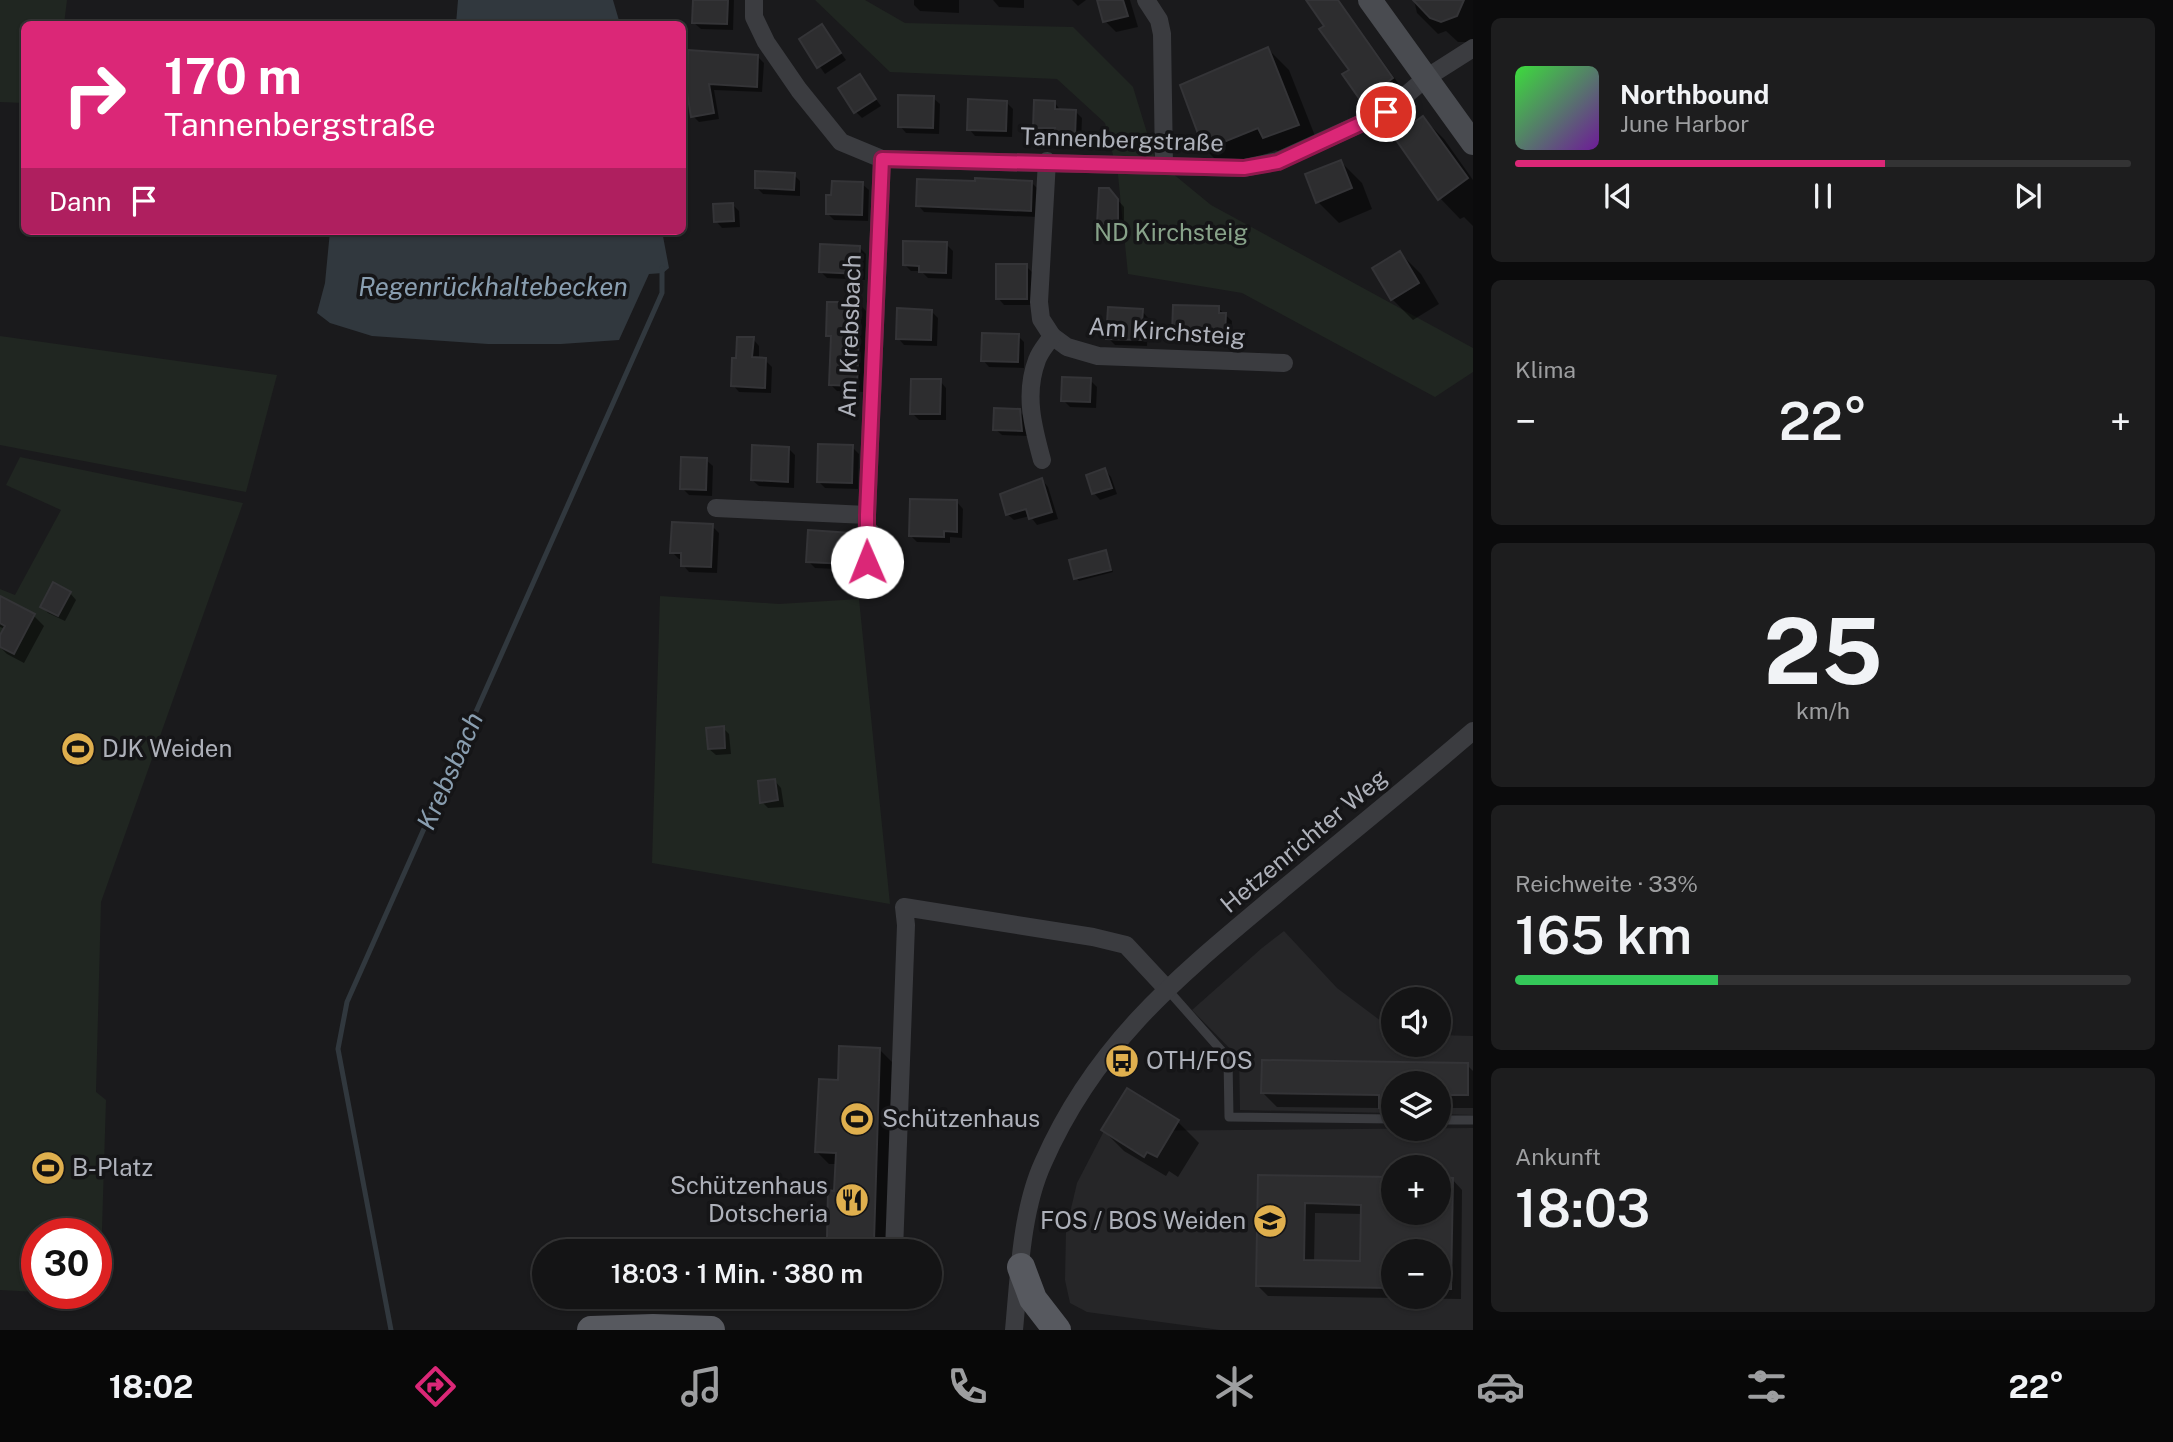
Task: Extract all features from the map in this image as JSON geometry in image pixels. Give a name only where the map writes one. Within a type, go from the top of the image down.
[{"type":"main road","points":[[1021,1267],[1033,1299],[1057,1330]]},
{"type":"main road","points":[[591,1330],[711,1330]]},
{"type":"street","name":"Tannenbergstraße","points":[[754,0],[754,17],[766,42],[799,90],[841,142],[882,159],[1047,161],[1244,168],[1278,162],[1386,112],[1426,78],[1473,48]]},
{"type":"street","points":[[1146,0],[1159,20],[1162,34],[1164,165]]},
{"type":"street","points":[[1370,0],[1473,143]]},
{"type":"street","name":"Am Krebsbach","points":[[716,508],[867,521],[882,159]]},
{"type":"street","name":"Am Kirchsteig","points":[[1047,161],[1039,302],[1041,319],[1052,336],[1067,348],[1098,356],[1284,363]]},
{"type":"street","name":"Am Kirchsteig","points":[[1042,460],[1032,424],[1030,396],[1038,357],[1052,336]]},
{"type":"street","name":"Hetzenrichter Weg","points":[[1014,1330],[1029,1207],[1042,1165],[1076,1098],[1102,1060],[1167,989],[1473,731]]},
{"type":"street","points":[[894,1239],[906,925],[904,907],[1093,937],[1126,945],[1167,989]]},
{"type":"lane","points":[[1167,989],[1228,1058],[1229,1117],[1381,1119]]},
{"type":"lane","points":[[1451,1120],[1473,1120]]},
{"type":"shaded area","points":[[1284,931],[1337,988],[1381,1021],[1381,1057],[1451,1057],[1451,1035],[1473,1036],[1473,1115],[1451,1114],[1451,1071],[1381,1071],[1381,1113],[1240,1110],[1239,1058],[1192,1010]]},
{"type":"shaded area","name":"FOS / BOS Weiden","points":[[1451,1128],[1473,1128],[1473,1330],[1220,1330],[1087,1312],[1070,1303],[1065,1280],[1066,1230],[1077,1183],[1104,1131],[1381,1129],[1381,1141],[1451,1141]]},
{"type":"green space","points":[[0,0],[67,0],[64,21],[21,21],[21,103],[0,102]]},
{"type":"green space","name":"ND Kirchsteig","points":[[815,0],[865,0],[905,23],[1073,27],[1133,87],[1155,159],[1211,205],[1473,348],[1473,372],[1435,397],[1242,293],[1128,274],[1118,175],[1105,123],[1057,79],[890,72]]},
{"type":"green space","points":[[0,336],[277,375],[246,492],[0,445]]},
{"type":"green space","name":"DJK Weiden","points":[[20,457],[243,503],[101,902],[96,1092],[106,1100],[102,1218],[21,1218],[21,1291],[0,1290],[0,589],[15,595],[61,510],[6,485]]},
{"type":"green space","points":[[660,596],[779,604],[859,599],[890,904],[652,863]]},
{"type":"water","points":[[458,0],[613,0],[619,21],[456,21]]},
{"type":"water","name":"Regenrückhaltebecken","points":[[330,235],[663,235],[669,268],[663,273],[649,274],[619,340],[561,344],[488,344],[372,336],[330,323],[317,313],[325,283]]},
{"type":"building","points":[[693,0],[728,0],[727,24],[692,23]]},
{"type":"building","points":[[1097,0],[1123,0],[1128,16],[1103,22]]},
{"type":"building","points":[[1306,0],[1338,0],[1393,78],[1361,101],[1342,74],[1349,70],[1319,29],[1324,26]]},
{"type":"building","points":[[1413,0],[1464,0],[1457,16],[1441,22],[1430,18]]},
{"type":"building","points":[[822,24],[841,53],[817,68],[799,39]]},
{"type":"building","points":[[1268,47],[1299,125],[1263,138],[1258,128],[1204,150],[1180,85]]},
{"type":"building","points":[[688,50],[758,55],[757,87],[709,84],[714,113],[691,117],[687,92]]},
{"type":"building","points":[[860,74],[876,99],[854,113],[838,88]]},
{"type":"building","points":[[898,95],[934,96],[933,128],[898,127]]},
{"type":"building","points":[[968,99],[1007,101],[1006,131],[967,130]]},
{"type":"building","points":[[1034,100],[1055,101],[1055,109],[1076,110],[1075,137],[1054,137],[1055,128],[1033,128]]},
{"type":"building","points":[[1423,116],[1468,178],[1438,200],[1394,137]]},
{"type":"building","points":[[1341,160],[1352,188],[1316,203],[1305,174]]},
{"type":"building","points":[[755,171],[795,173],[794,190],[755,188]]},
{"type":"building","points":[[975,178],[1032,181],[1031,211],[916,206],[917,179],[975,181]]},
{"type":"building","points":[[832,181],[863,182],[862,215],[826,214],[826,195],[831,195]]},
{"type":"building","points":[[1099,188],[1109,188],[1118,199],[1118,225],[1097,224]]},
{"type":"building","points":[[733,203],[734,221],[714,222],[713,204]]},
{"type":"building","points":[[903,241],[947,242],[946,273],[919,272],[919,266],[903,265]]},
{"type":"building","points":[[820,244],[860,246],[859,274],[819,272]]},
{"type":"building","points":[[1400,251],[1419,283],[1391,300],[1372,268]]},
{"type":"building","points":[[996,264],[1027,264],[1027,299],[996,299]]},
{"type":"building","points":[[827,302],[860,302],[857,386],[829,385],[831,336],[826,336]]},
{"type":"building","points":[[1173,305],[1219,306],[1219,313],[1226,313],[1225,336],[1172,335]]},
{"type":"building","points":[[1108,307],[1143,309],[1141,340],[1106,339]]},
{"type":"building","points":[[897,308],[932,310],[931,340],[896,339]]},
{"type":"building","points":[[982,333],[1019,334],[1018,362],[981,361]]},
{"type":"building","points":[[737,337],[754,337],[752,357],[766,358],[765,388],[731,386],[732,358],[736,358]]},
{"type":"building","points":[[1062,377],[1091,378],[1090,402],[1061,401]]},
{"type":"building","points":[[911,379],[941,379],[940,414],[910,414]]},
{"type":"building","points":[[994,408],[1020,409],[1022,431],[993,430]]},
{"type":"building","points":[[818,444],[853,445],[852,483],[817,482]]},
{"type":"building","points":[[752,445],[789,447],[788,482],[751,480]]},
{"type":"building","points":[[681,457],[707,458],[706,490],[680,489]]},
{"type":"building","points":[[1105,468],[1112,488],[1092,494],[1086,475]]},
{"type":"building","points":[[1042,478],[1052,512],[1029,519],[1026,509],[1006,515],[1000,494]]},
{"type":"building","points":[[910,499],[957,500],[957,532],[944,531],[944,537],[909,536]]},
{"type":"building","points":[[672,522],[713,524],[711,567],[681,566],[681,553],[670,553]]},
{"type":"building","points":[[808,530],[851,533],[849,564],[806,562]]},
{"type":"building","points":[[1106,550],[1111,570],[1074,579],[1069,560]]},
{"type":"building","points":[[53,582],[71,592],[58,616],[40,607]]},
{"type":"building","points":[[0,596],[35,614],[14,654],[0,647],[0,635],[5,626],[0,623]]},
{"type":"building","points":[[724,726],[725,748],[708,749],[706,728]]},
{"type":"building","points":[[775,779],[778,800],[760,803],[758,781]]},
{"type":"building","name":"Schützenhaus","points":[[839,1046],[880,1048],[874,1239],[827,1239],[828,1190],[834,1191],[836,1153],[815,1152],[819,1079],[838,1080]]},
{"type":"building","points":[[1262,1060],[1468,1063],[1468,1095],[1451,1095],[1451,1071],[1381,1071],[1381,1108],[1379,1095],[1261,1093]]},
{"type":"building","points":[[1127,1088],[1179,1120],[1157,1157],[1147,1152],[1144,1157],[1101,1130]]},
{"type":"building","points":[[1258,1175],[1381,1177],[1381,1225],[1451,1225],[1453,1178],[1451,1289],[1451,1239],[1381,1239],[1381,1288],[1256,1286]],"holes":[[[1305,1203],[1361,1205],[1360,1261],[1304,1260]]]},
{"type":"waterway","name":"Krebsbach","points":[[391,1330],[338,1049],[347,1002],[662,293],[662,268]]},
{"type":"place","name":"DJK Weiden","points":[[78,749]]},
{"type":"place","name":"OTH/FOS","points":[[1122,1061]]},
{"type":"place","name":"Schützenhaus","points":[[857,1119]]},
{"type":"place","name":"B-Platz","points":[[48,1168]]},
{"type":"place","name":"Schützenhaus Dotscheria","points":[[852,1200]]},
{"type":"place","name":"FOS / BOS Weiden","points":[[1270,1221]]},
{"type":"route","points":[[867,562],[882,159],[1047,161],[1244,168],[1278,162],[1386,112]]}]
